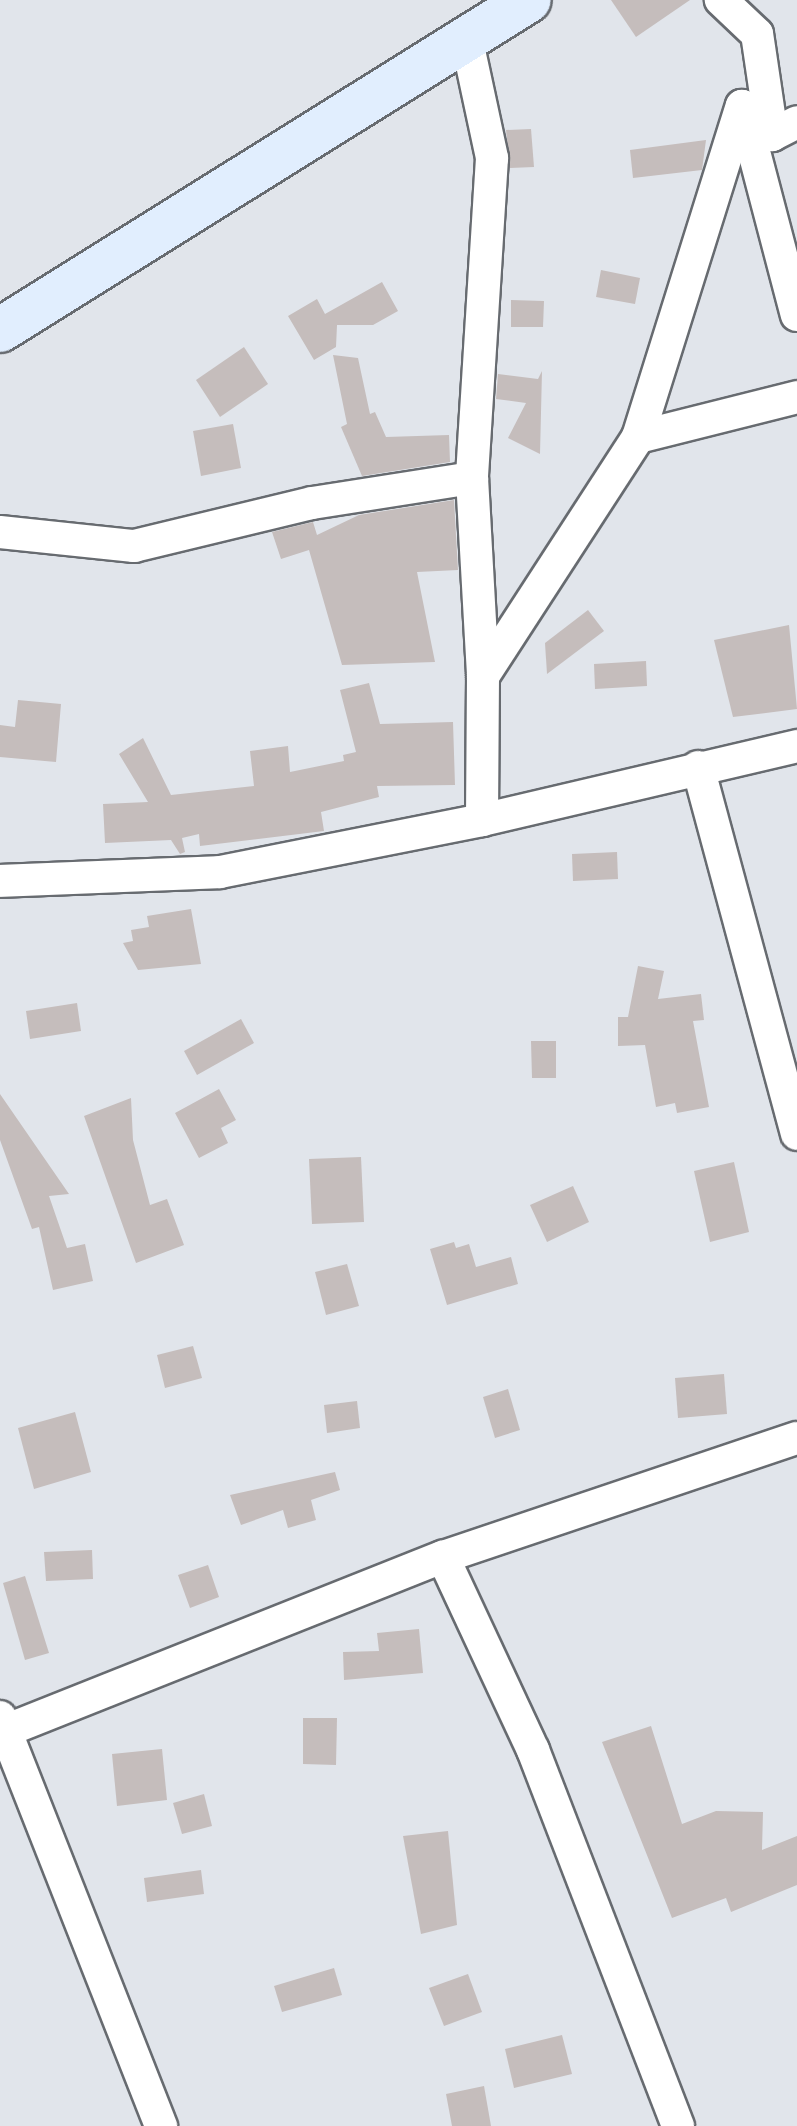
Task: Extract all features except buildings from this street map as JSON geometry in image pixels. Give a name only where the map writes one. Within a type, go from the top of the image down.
[{"type":"street","points":[[0,330],[529,0]]},
{"type":"street","points":[[721,0],[757,34],[784,128]]},
{"type":"street","points":[[467,41],[492,158],[472,478],[483,676],[482,820]]},
{"type":"street","points":[[742,106],[784,128]]},
{"type":"street","points":[[742,106],[797,315]]},
{"type":"street","points":[[483,676],[638,437],[742,106]]},
{"type":"street","points":[[638,437],[797,397]]},
{"type":"street","points":[[0,532],[134,546],[312,503],[472,478]]},
{"type":"street","points":[[0,881],[220,872],[482,820],[797,746]]},
{"type":"street","points":[[698,767],[797,1134]]},
{"type":"street","points":[[161,2126],[1,1727],[443,1557],[797,1438]]},
{"type":"street","points":[[443,1557],[533,1750],[678,2126]]}]
